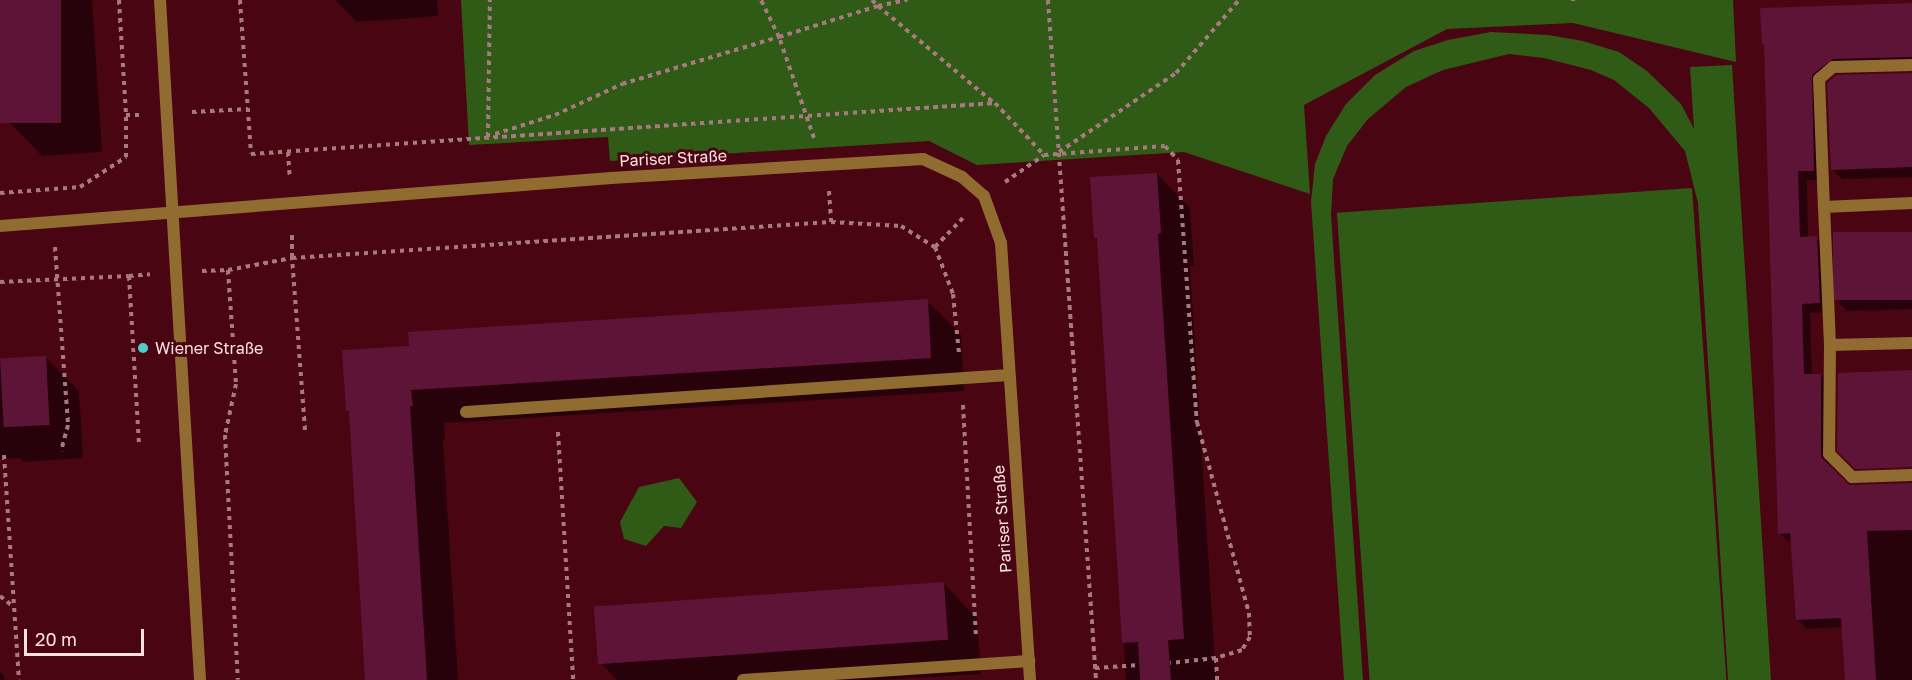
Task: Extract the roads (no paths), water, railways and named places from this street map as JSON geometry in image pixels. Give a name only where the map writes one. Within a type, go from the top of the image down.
[{"type":"street","points":[[160,0],[168,113],[174,273],[200,680]]},
{"type":"street","points":[[1912,65],[1833,68],[1819,79],[1830,345],[1829,454],[1852,477],[1912,475]]},
{"type":"street","name":"Pariser Straße","points":[[0,226],[923,159],[962,177],[984,196],[1001,243],[1030,680]]},
{"type":"street","points":[[1824,207],[1912,203]]},
{"type":"street","points":[[1830,345],[1912,343]]},
{"type":"street","points":[[466,412],[1009,375]]},
{"type":"street","points":[[743,680],[1029,662]]},
{"type":"place","name":"Wiener Straße","points":[[143,348]]}]
